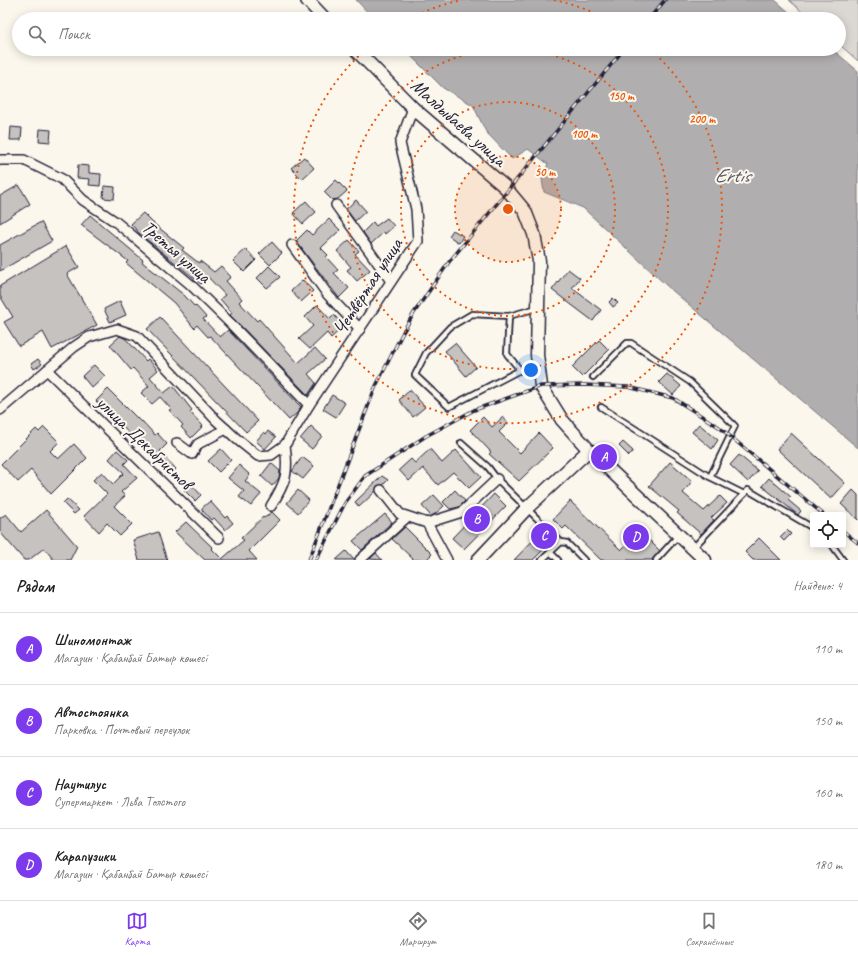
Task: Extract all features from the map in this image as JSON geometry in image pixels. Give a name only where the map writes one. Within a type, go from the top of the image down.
[{"type":"main road","points":[[307,0],[318,12]]},
{"type":"main road","name":"Малдыбаева улица","points":[[362,56],[413,108],[505,188],[525,211],[534,234],[539,261],[537,355],[541,386],[562,420],[589,450],[705,560]]},
{"type":"main road","points":[[478,560],[527,508],[589,450]]},
{"type":"street","name":"Четвёртая улица","points":[[47,370],[74,347],[89,337],[117,329],[137,336],[226,429],[258,456],[271,455],[285,445],[309,405],[418,241],[416,209],[400,143],[413,108]]},
{"type":"street","name":"Третья улица","points":[[0,160],[24,160],[62,179],[83,200],[116,222],[190,284],[309,405]]},
{"type":"street","points":[[336,205],[391,281]]},
{"type":"street","points":[[292,245],[328,294],[360,329]]},
{"type":"street","points":[[0,410],[47,370]]},
{"type":"street","name":"улица Декабристов","points":[[47,370],[219,538]]},
{"type":"street","points":[[177,443],[192,454],[198,444],[226,429]]},
{"type":"street","points":[[271,506],[282,489],[288,467],[285,445]]},
{"type":"street","points":[[380,490],[400,514],[427,523],[462,512],[497,479]]},
{"type":"street","points":[[360,560],[406,517]]},
{"type":"street","points":[[427,523],[448,560]]},
{"type":"lane","points":[[520,370],[449,407],[415,375],[426,353],[455,325],[472,314],[509,316],[538,307]]},
{"type":"lane","points":[[509,316],[507,354],[520,370],[540,377]]},
{"type":"lane","points":[[593,377],[624,344],[631,343],[690,382],[735,426],[710,477]]},
{"type":"lane","points":[[601,407],[710,477],[744,494]]},
{"type":"lane","points":[[461,443],[488,467],[497,479],[561,542],[567,543],[584,560]]},
{"type":"lane","points":[[693,548],[748,490],[810,526]]},
{"type":"lane","points":[[656,560],[679,535]]},
{"type":"lane","points":[[542,560],[561,542]]},
{"type":"lane","points":[[834,548],[843,560]]},
{"type":"lane","points":[[550,552],[558,560]]},
{"type":"shaded area","points":[[789,0],[858,0],[858,61],[846,50],[846,12],[802,12]]},
{"type":"water","points":[[356,0],[775,0],[789,12],[367,12]]},
{"type":"water","name":"Ertis","points":[[411,56],[840,56],[858,71],[858,448],[667,286],[583,208],[544,192],[542,179],[548,164],[528,149],[512,159],[486,132],[473,105],[443,88]]},
{"type":"building","points":[[11,127],[22,128],[21,140],[10,140]]},
{"type":"building","points":[[40,129],[51,130],[50,142],[39,141]]},
{"type":"building","points":[[304,157],[314,168],[302,179],[291,168]]},
{"type":"building","points":[[78,165],[89,166],[89,173],[101,174],[100,186],[89,185],[90,179],[77,178]]},
{"type":"building","points":[[336,180],[347,191],[338,199],[332,200],[324,192]]},
{"type":"building","points":[[19,185],[30,204],[0,223],[0,196]]},
{"type":"building","points":[[104,186],[115,187],[114,199],[103,198]]},
{"type":"building","points":[[356,200],[366,211],[355,221],[346,209]]},
{"type":"building","points":[[306,201],[316,212],[303,224],[293,213]]},
{"type":"building","points":[[143,213],[184,248],[182,250],[199,263],[200,261],[214,272],[221,266],[231,277],[226,281],[242,299],[239,302],[257,321],[259,319],[298,363],[315,348],[325,359],[308,374],[316,383],[308,395],[230,315],[232,313],[220,299],[225,295],[207,276],[201,284],[140,234],[131,224]]},
{"type":"building","points":[[90,215],[143,260],[142,262],[184,295],[195,307],[196,306],[206,317],[203,319],[220,337],[228,330],[301,407],[297,413],[289,420],[210,336],[208,337],[197,325],[194,328],[174,303],[126,263],[128,261],[81,225]]},
{"type":"building","points":[[387,218],[394,226],[385,234],[384,232],[371,244],[363,232],[373,222],[376,226]]},
{"type":"building","points":[[329,219],[340,230],[321,248],[328,255],[326,257],[338,270],[334,273],[349,288],[339,298],[296,241],[307,230],[312,235]]},
{"type":"building","points":[[41,222],[52,241],[0,271],[0,245]]},
{"type":"building","points":[[453,230],[463,236],[459,243],[449,236]]},
{"type":"building","points":[[349,240],[359,251],[355,254],[370,270],[357,281],[347,270],[351,267],[337,251]]},
{"type":"building","points":[[272,242],[282,253],[270,265],[259,254]]},
{"type":"building","points":[[66,246],[79,267],[67,274],[97,325],[52,349],[43,332],[19,346],[4,322],[13,317],[0,296],[0,286]]},
{"type":"building","points":[[246,249],[256,260],[244,272],[233,261]]},
{"type":"building","points":[[269,266],[280,277],[267,288],[257,278]]},
{"type":"building","points":[[568,269],[580,278],[572,288],[601,310],[593,321],[552,290]]},
{"type":"building","points":[[303,280],[313,291],[301,302],[291,291]]},
{"type":"building","points":[[613,298],[618,303],[613,307],[609,302]]},
{"type":"building","points":[[120,301],[126,315],[110,322],[104,309]]},
{"type":"building","points":[[317,305],[330,319],[334,315],[344,326],[331,338],[327,333],[310,349],[299,339],[313,326],[305,317]]},
{"type":"building","points":[[160,317],[258,421],[246,432],[147,329]]},
{"type":"building","points":[[120,336],[126,339],[146,361],[148,359],[158,370],[150,377],[164,393],[173,386],[192,410],[190,412],[203,426],[191,438],[181,427],[183,425],[169,410],[171,409],[160,397],[152,404],[141,393],[149,386],[133,368],[131,370],[110,345]]},
{"type":"building","points":[[599,340],[609,350],[582,377],[572,367]]},
{"type":"building","points":[[455,343],[476,367],[466,376],[445,351]]},
{"type":"building","points":[[38,359],[42,364],[34,369],[31,364]]},
{"type":"building","points":[[94,365],[105,376],[92,388],[82,376]]},
{"type":"building","points":[[667,374],[681,386],[673,395],[659,382]]},
{"type":"building","points":[[108,389],[141,422],[142,421],[155,435],[157,433],[167,444],[160,451],[176,469],[170,475],[160,464],[161,462],[142,442],[140,444],[96,401]]},
{"type":"building","points":[[410,390],[425,407],[413,417],[399,400]]},
{"type":"building","points":[[332,395],[345,403],[336,417],[323,409]]},
{"type":"building","points":[[483,417],[492,427],[503,417],[508,423],[499,432],[520,453],[539,433],[553,448],[519,481],[489,454],[491,452],[470,430]]},
{"type":"building","points":[[699,424],[718,440],[712,449],[692,432]]},
{"type":"building","points":[[311,426],[322,436],[312,449],[300,439]]},
{"type":"building","points":[[44,427],[59,442],[50,451],[58,459],[74,444],[87,458],[51,494],[31,470],[18,482],[1,464],[36,429],[39,432]]},
{"type":"building","points":[[268,431],[276,437],[265,449],[256,441],[264,432],[266,434]]},
{"type":"building","points":[[791,433],[845,483],[831,499],[777,449]]},
{"type":"building","points":[[623,442],[633,451],[629,456],[619,446]]},
{"type":"building","points":[[221,449],[231,460],[219,472],[208,461]]},
{"type":"building","points":[[430,449],[442,463],[456,450],[481,477],[469,488],[453,472],[438,485],[423,468],[409,481],[399,470],[411,459],[415,463]]},
{"type":"building","points":[[117,450],[128,460],[124,464],[137,478],[121,492],[125,496],[114,506],[132,524],[120,536],[107,523],[99,532],[84,516],[107,494],[93,480],[102,472],[113,484],[124,473],[109,459]]},
{"type":"building","points":[[739,455],[758,471],[748,482],[730,465]]},
{"type":"building","points":[[302,457],[314,466],[303,479],[292,471]]},
{"type":"building","points":[[670,462],[692,481],[683,493],[704,511],[720,496],[727,503],[711,518],[714,520],[701,534],[677,513],[679,511],[649,486]]},
{"type":"building","points":[[271,463],[280,471],[279,478],[272,486],[261,476]]},
{"type":"building","points":[[239,465],[250,475],[245,481],[261,494],[251,506],[239,497],[244,491],[228,478]]},
{"type":"building","points":[[382,476],[388,480],[383,485],[377,486],[375,492],[359,507],[355,502]]},
{"type":"building","points":[[769,478],[791,497],[788,500],[801,511],[798,515],[762,486]]},
{"type":"building","points":[[191,484],[201,495],[195,501],[184,490]]},
{"type":"building","points":[[298,490],[309,500],[298,513],[287,503]]},
{"type":"building","points":[[455,490],[465,501],[459,507],[450,509],[443,502]]},
{"type":"building","points":[[853,490],[858,495],[858,520],[841,504]]},
{"type":"building","points":[[494,494],[506,506],[464,549],[452,538]]},
{"type":"building","points":[[434,495],[444,506],[431,516],[422,506]]},
{"type":"building","points":[[67,499],[79,510],[74,514],[63,503]]},
{"type":"building","points":[[210,501],[225,518],[227,516],[233,523],[225,530],[214,518],[211,520],[202,510],[202,508]]},
{"type":"building","points":[[570,501],[621,550],[640,531],[660,551],[652,560],[601,560],[566,526],[563,529],[553,519]]},
{"type":"building","points":[[46,510],[77,546],[70,560],[54,560],[44,548],[29,560],[24,560],[0,532],[0,518],[6,514],[21,532]]},
{"type":"building","points":[[272,512],[280,520],[249,551],[257,560],[205,560],[175,532],[186,522],[212,547],[211,548],[222,559],[244,540],[241,538],[263,517],[264,518]]},
{"type":"building","points":[[385,514],[392,522],[362,550],[353,541]]},
{"type":"building","points":[[405,527],[432,554],[426,560],[414,560],[392,539]]},
{"type":"building","points":[[787,530],[791,534],[784,541],[780,537]]},
{"type":"building","points":[[158,532],[167,560],[139,560],[133,540]]},
{"type":"building","points":[[539,534],[549,544],[533,560],[514,560]]},
{"type":"building","points":[[759,538],[781,560],[753,560],[745,552]]},
{"type":"building","points":[[346,551],[354,560],[336,560]]},
{"type":"building","points":[[376,553],[382,560],[370,559]]},
{"type":"railway","points":[[655,12],[665,0]]},
{"type":"railway","points":[[309,560],[375,388],[414,313],[449,262],[618,56]]},
{"type":"railway","points":[[316,560],[345,503],[365,476],[426,436],[474,410],[541,386],[584,385],[628,387],[673,398],[719,427],[820,512]]},
{"type":"railway","points":[[846,533],[858,543]]},
{"type":"place","name":"Шиномонтаж","points":[[604,457]]},
{"type":"place","name":"Автостоянка","points":[[477,519]]},
{"type":"place","name":"Наутилус","points":[[544,536]]},
{"type":"place","name":"Карапузики","points":[[636,537]]}]
